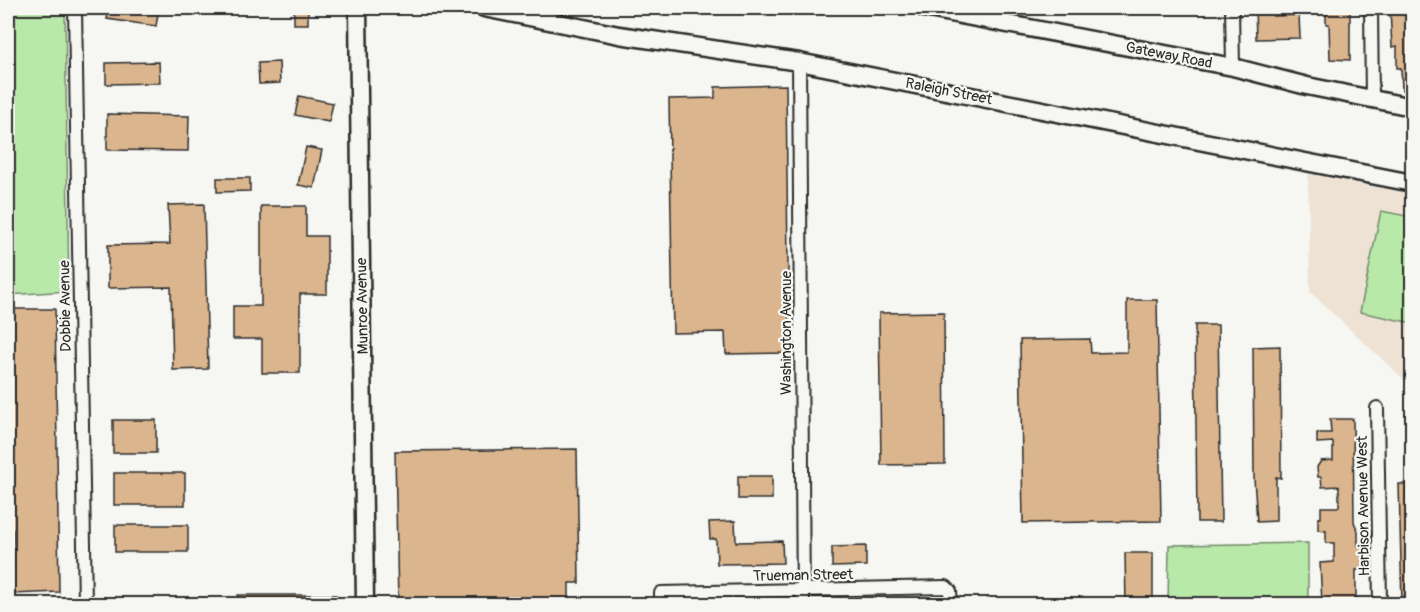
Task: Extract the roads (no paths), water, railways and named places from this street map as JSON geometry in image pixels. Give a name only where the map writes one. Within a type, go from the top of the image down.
[{"type":"street","name":"Dobbie Avenue","points":[[75,8],[85,604]]},
{"type":"street","name":"Munroe Avenue","points":[[358,8],[365,604]]},
{"type":"street","name":"Raleigh Street","points":[[484,8],[619,35],[799,62],[1413,183]]},
{"type":"street","name":"Gateway Road","points":[[924,8],[1233,67],[1413,107]]},
{"type":"street","points":[[1232,8],[1233,67]]},
{"type":"street","points":[[1371,8],[1372,99]]},
{"type":"street","name":"Washington Avenue","points":[[799,62],[803,604]]},
{"type":"street","name":"Harbison Avenue West","points":[[1377,408],[1380,604]]},
{"type":"street","name":"Trueman Street","points":[[661,599],[802,590],[946,587],[950,591],[951,604]]}]
